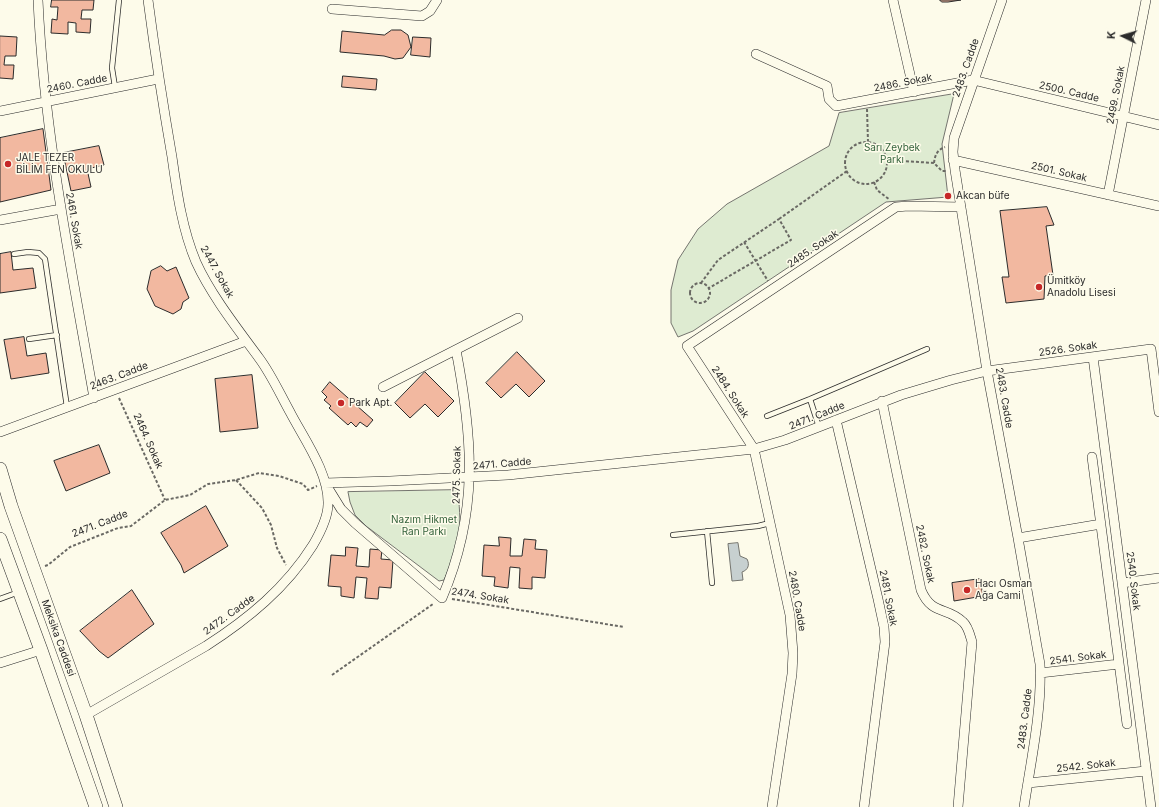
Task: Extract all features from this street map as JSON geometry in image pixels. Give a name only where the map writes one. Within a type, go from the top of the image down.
[{"type":"main road","name":"Meksika Caddesi","points":[[0,469],[11,506],[86,715],[116,807]]},
{"type":"main road","name":"Meksika Caddesi","points":[[0,539],[96,807]]},
{"type":"street","name":"2461. Sokak","points":[[38,0],[46,101],[61,209],[94,398]]},
{"type":"street","name":"2447. Sokak","points":[[148,0],[158,79],[179,204],[187,238],[196,262],[208,284],[273,379],[315,458],[325,483]]},
{"type":"street","points":[[332,9],[422,16],[430,11],[437,3],[437,0]]},
{"type":"street","points":[[893,0],[914,92]]},
{"type":"street","name":"2483. Cadde","points":[[1002,0],[953,144],[955,170],[987,371],[1018,538],[1040,673],[1037,724],[1024,807]]},
{"type":"street","name":"2499. Sokak","points":[[1108,195],[1146,0]]},
{"type":"street","name":"2486. Sokak","points":[[756,54],[827,86],[829,99],[836,106],[974,80]]},
{"type":"street","name":"2460. Cadde","points":[[0,111],[158,79]]},
{"type":"street","name":"2500. Cadde","points":[[974,80],[1159,124]]},
{"type":"street","name":"2501. Sokak","points":[[954,160],[1159,206]]},
{"type":"street","points":[[896,207],[961,206]]},
{"type":"street","name":"2485. Sokak","points":[[687,346],[896,207]]},
{"type":"street","points":[[0,220],[61,209]]},
{"type":"street","points":[[384,387],[518,318]]},
{"type":"street","name":"2463. Cadde","points":[[0,432],[246,341]]},
{"type":"street","name":"2484. Sokak","points":[[687,346],[754,449]]},
{"type":"street","name":"2526. Sokak","points":[[987,371],[1151,349],[1157,376]]},
{"type":"street","name":"2475. Sokak","points":[[442,598],[451,577],[468,507],[470,454],[468,425],[456,350]]},
{"type":"street","name":"2540. Sokak","points":[[1092,357],[1151,807]]},
{"type":"street","name":"2471. Cadde","points":[[325,483],[469,477],[754,449],[785,440],[882,401],[924,387],[987,371]]},
{"type":"street","points":[[1157,376],[1159,412]]},
{"type":"street","name":"2482. Sokak","points":[[882,401],[921,590],[926,601],[934,607],[963,622],[969,632],[972,642],[958,807]]},
{"type":"street","name":"2481. Sokak","points":[[836,420],[884,627],[885,642],[864,807]]},
{"type":"street","name":"2480. Cadde","points":[[754,449],[790,615],[793,652],[789,695],[772,807]]},
{"type":"street","points":[[1092,456],[1127,724]]},
{"type":"street","points":[[325,483],[341,508],[354,523],[442,598]]},
{"type":"street","name":"2472. Cadde","points":[[86,715],[224,634],[263,604],[282,586],[313,544],[326,518],[328,494],[325,483]]},
{"type":"street","points":[[1018,538],[1101,524]]},
{"type":"street","points":[[1122,582],[1159,578]]},
{"type":"street","points":[[1115,629],[1128,627]]},
{"type":"street","points":[[0,663],[41,650]]},
{"type":"street","name":"2541. Sokak","points":[[1040,673],[1119,664]]},
{"type":"street","name":"2542. Sokak","points":[[1028,783],[1146,771]]},
{"type":"lane","points":[[115,87],[112,68],[118,0]]},
{"type":"lane","points":[[14,254],[28,252],[39,253],[45,259],[67,407]]},
{"type":"lane","points":[[28,339],[57,336]]},
{"type":"lane","points":[[767,416],[927,349]]},
{"type":"lane","points":[[810,399],[819,427]]},
{"type":"lane","points":[[673,535],[758,526],[770,523]]},
{"type":"lane","points":[[707,532],[712,583]]},
{"type":"lane","points":[[0,599],[20,592]]},
{"type":"path","points":[[866,101],[868,142]]},
{"type":"path","points":[[860,142],[868,142],[880,148],[884,153],[886,160],[884,173],[874,182],[861,183],[855,181],[847,171],[845,164],[849,150],[860,142]]},
{"type":"path","points":[[934,163],[935,155],[939,149],[953,144]]},
{"type":"path","points":[[886,160],[934,163],[942,171],[955,170]]},
{"type":"path","points":[[701,283],[709,288],[710,294],[707,300],[702,303],[695,301],[691,296],[691,290],[695,285],[701,283],[718,260],[847,171]]},
{"type":"path","points":[[874,182],[877,190],[888,197],[896,207]]},
{"type":"path","points":[[709,288],[791,240],[779,219]]},
{"type":"path","points":[[744,242],[773,289]]},
{"type":"path","name":"2464. Sokak","points":[[116,389],[165,500]]},
{"type":"path","name":"2471. Cadde","points":[[34,568],[48,565],[70,547],[82,543],[90,538],[118,528],[131,526],[165,500],[190,495],[208,484],[236,480],[259,473],[279,476],[303,484],[308,490],[325,483]]},
{"type":"path","points":[[236,480],[262,508],[271,525],[277,548],[291,574]]},
{"type":"path","name":"2474. Sokak","points":[[332,675],[442,598],[624,627]]},
{"type":"green space","name":"Sarı Zeybek Parkı","points":[[954,94],[942,144],[948,197],[886,202],[693,331],[678,337],[671,323],[671,290],[678,260],[698,229],[727,204],[829,146],[839,113]]},
{"type":"green space","name":"Nazım Hikmet Ran Parkı","points":[[458,490],[460,518],[459,535],[451,564],[444,580],[439,581],[366,526],[355,515],[348,492]]},
{"type":"shaded area","points":[[738,543],[740,556],[747,559],[748,565],[747,569],[742,572],[743,580],[732,581],[728,544]]},
{"type":"building","points":[[52,0],[94,0],[93,10],[82,10],[81,19],[91,19],[90,33],[76,32],[76,23],[68,22],[68,34],[51,33],[52,19],[57,20],[58,7],[51,7]]},
{"type":"building","points":[[940,0],[961,0],[942,2]]},
{"type":"building","points":[[392,30],[401,30],[408,35],[411,47],[403,58],[395,59],[384,56],[340,52],[342,31],[384,35]]},
{"type":"building","points":[[0,36],[17,37],[16,56],[5,56],[4,65],[14,65],[13,79],[0,78]]},
{"type":"building","points":[[413,37],[431,38],[430,57],[411,55]]},
{"type":"building","points":[[343,76],[377,79],[376,90],[342,87]]},
{"type":"building","points":[[43,129],[51,190],[0,202],[0,138]]},
{"type":"building","points":[[99,146],[104,165],[87,169],[91,187],[71,191],[63,153]]},
{"type":"building","points":[[1047,207],[1054,225],[1046,226],[1053,275],[1045,276],[1044,299],[1006,303],[1002,277],[1009,277],[1000,211]]},
{"type":"building","points":[[11,252],[13,270],[33,268],[36,288],[0,293],[0,254]]},
{"type":"building","points":[[161,266],[167,271],[176,267],[189,298],[183,302],[181,309],[173,314],[155,306],[147,289],[151,271]]},
{"type":"building","points":[[24,337],[27,356],[46,353],[49,373],[11,379],[4,340]]},
{"type":"building","points":[[517,352],[545,381],[529,397],[516,384],[501,398],[486,383]]},
{"type":"building","points":[[425,372],[454,401],[438,417],[425,404],[410,418],[395,403]]},
{"type":"building","points":[[252,375],[258,428],[220,432],[215,379]]},
{"type":"building","name":"Park Apt.","points":[[330,382],[373,420],[367,427],[360,422],[356,427],[351,422],[348,425],[329,408],[331,406],[324,400],[327,397],[322,392]]},
{"type":"building","points":[[99,445],[110,473],[66,491],[54,461]]},
{"type":"building","points":[[206,506],[228,546],[184,573],[181,565],[161,533]]},
{"type":"building","points":[[499,537],[511,538],[510,556],[522,556],[524,539],[536,540],[535,549],[547,550],[545,578],[532,577],[532,589],[519,588],[520,568],[510,567],[508,588],[494,586],[495,577],[482,576],[484,545],[499,546]]},
{"type":"building","points":[[346,547],[358,548],[356,566],[369,567],[370,549],[382,550],[381,559],[393,560],[391,588],[379,587],[378,599],[365,598],[367,578],[356,577],[354,598],[341,596],[341,587],[328,586],[331,555],[345,556]]},
{"type":"building","name":"Hacı Osman Ağa Cami","points":[[980,579],[983,596],[954,601],[952,583]]},
{"type":"building","points":[[132,590],[154,624],[108,658],[99,651],[80,631]]},
{"type":"place","name":"JALE TEZER BİLİM FEN OKULU","points":[[8,164]]},
{"type":"place","name":"Akcan büfe","points":[[948,196]]},
{"type":"place","name":"Ümitköy Anadolu Lisesi","points":[[1039,287]]},
{"type":"place","name":"Park Apt.","points":[[341,403]]},
{"type":"place","name":"Hacı Osman Ağa Cami","points":[[967,590]]}]
